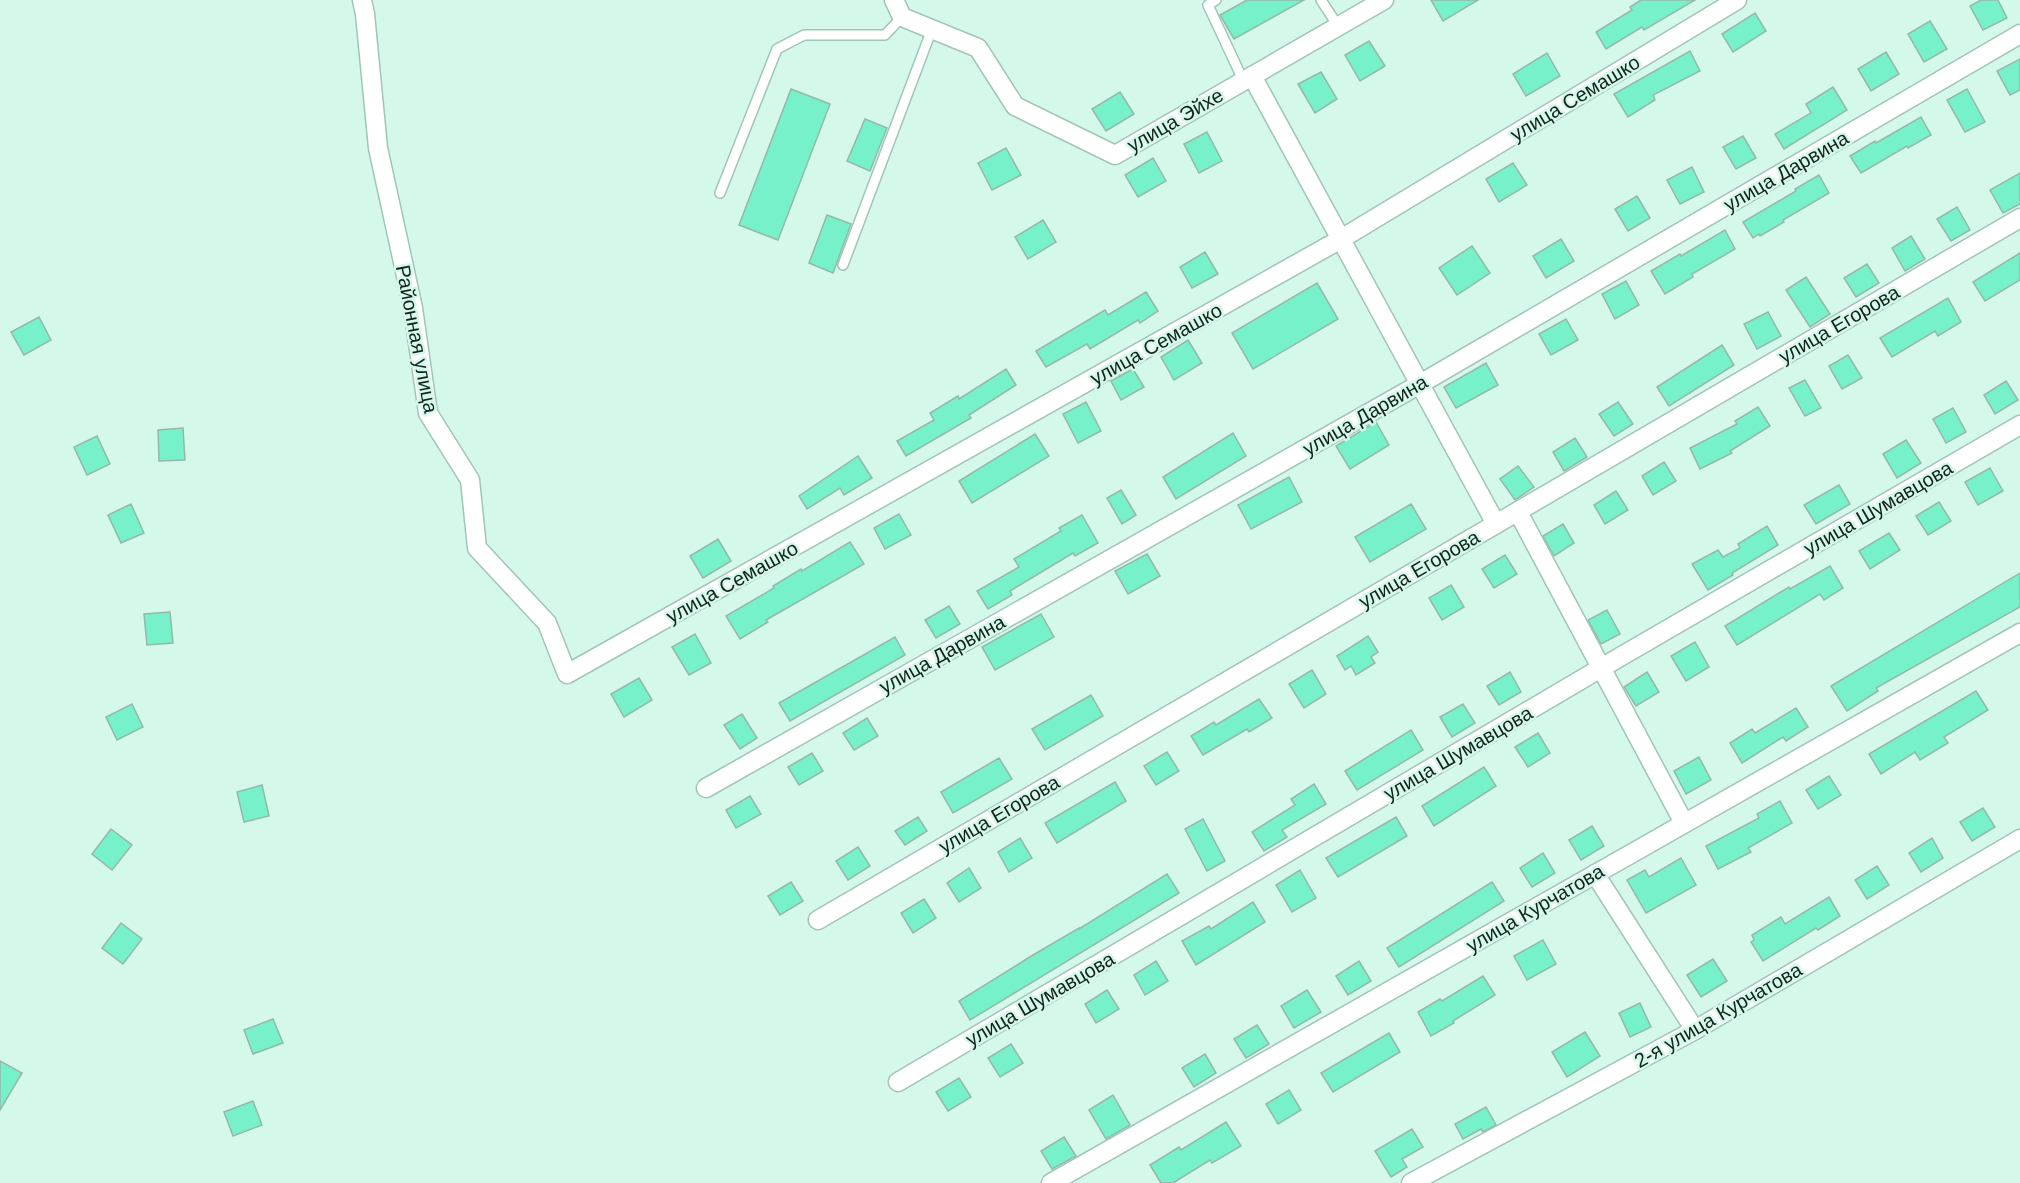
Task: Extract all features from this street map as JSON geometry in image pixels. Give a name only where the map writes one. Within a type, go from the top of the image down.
[{"type":"street","name":"Районная улица","points":[[362,0],[378,148],[412,308],[428,413],[470,480],[477,548],[547,623],[567,674]]},
{"type":"street","name":"улица Эйхе","points":[[898,8],[932,29],[978,48],[1015,106],[1115,155],[1384,0]]},
{"type":"street","name":"улица Семашко","points":[[567,674],[1341,240],[1737,0]]},
{"type":"street","name":"улица Дарвина","points":[[706,788],[1420,384],[2020,34]]},
{"type":"street","points":[[1248,78],[1341,240],[1496,524]]},
{"type":"street","name":"улица Егорова","points":[[818,920],[2020,218]]},
{"type":"street","name":"улица Шумавцова","points":[[898,1082],[1601,668],[2020,425]]},
{"type":"street","points":[[1518,512],[1684,823]]},
{"type":"street","name":"улица Курчатова","points":[[1051,1183],[2020,633]]},
{"type":"street","name":"2-я улица Курчатова","points":[[1411,1183],[1695,1030],[2020,840]]},
{"type":"street","points":[[1595,874],[1695,1030]]},
{"type":"lane","points":[[1216,0],[1208,4],[1248,78]]},
{"type":"lane","points":[[1321,0],[1338,26]]},
{"type":"lane","points":[[720,193],[777,49],[804,35],[885,35],[898,8]]},
{"type":"lane","points":[[843,265],[932,29]]},
{"type":"building","points":[[1247,0],[1304,0],[1234,39],[1220,15]]},
{"type":"building","points":[[1431,0],[1478,0],[1443,21]]},
{"type":"building","points":[[1641,0],[1695,0],[1644,30],[1642,27],[1606,49],[1596,32],[1632,10],[1630,7]]},
{"type":"building","points":[[1981,0],[1998,0],[2007,18],[1983,30],[1970,6]]},
{"type":"building","points":[[1755,13],[1766,31],[1733,52],[1722,34]]},
{"type":"building","points":[[1930,21],[1947,49],[1924,62],[1908,34]]},
{"type":"building","points":[[1369,41],[1385,66],[1360,81],[1345,55]]},
{"type":"building","points":[[1690,51],[1700,71],[1653,95],[1655,100],[1628,117],[1614,94]]},
{"type":"building","points":[[1886,52],[1899,74],[1871,91],[1858,69]]},
{"type":"building","points":[[1547,53],[1560,76],[1526,96],[1513,74]]},
{"type":"building","points":[[2020,59],[2020,90],[2010,95],[1997,71]]},
{"type":"building","points":[[1321,72],[1337,99],[1315,113],[1298,84]]},
{"type":"building","points":[[1833,87],[1847,110],[1784,149],[1775,134],[1811,113],[1806,104]]},
{"type":"building","points":[[791,89],[830,104],[778,240],[739,225]]},
{"type":"building","points":[[1967,89],[1985,122],[1965,132],[1947,100]]},
{"type":"building","points":[[1120,92],[1134,114],[1106,131],[1092,109]]},
{"type":"building","points":[[1921,117],[1931,135],[1861,173],[1850,156]]},
{"type":"building","points":[[865,119],[887,128],[870,171],[847,161]]},
{"type":"building","points":[[1207,132],[1222,161],[1199,173],[1184,144]]},
{"type":"building","points":[[1743,136],[1756,158],[1736,169],[1723,147]]},
{"type":"building","points":[[1006,148],[1021,175],[992,190],[978,163]]},
{"type":"building","points":[[1153,158],[1166,181],[1138,197],[1125,175]]},
{"type":"building","points":[[1513,163],[1527,185],[1499,202],[1486,179]]},
{"type":"building","points":[[1692,167],[1704,192],[1680,204],[1667,180]]},
{"type":"building","points":[[2020,173],[2020,204],[2003,213],[1990,190]]},
{"type":"building","points":[[1819,175],[1829,193],[1783,220],[1784,222],[1753,238],[1743,222]]},
{"type":"building","points":[[1637,196],[1650,218],[1628,231],[1615,209]]},
{"type":"building","points":[[1957,207],[1970,230],[1951,241],[1937,219]]},
{"type":"building","points":[[827,215],[851,224],[833,273],[809,263]]},
{"type":"building","points":[[1043,220],[1056,242],[1028,259],[1015,237]]},
{"type":"building","points":[[1725,230],[1735,249],[1692,274],[1693,277],[1665,294],[1651,271]]},
{"type":"building","points":[[1911,236],[1925,259],[1905,271],[1892,248]]},
{"type":"building","points":[[1561,239],[1574,261],[1546,278],[1533,256]]},
{"type":"building","points":[[1472,246],[1490,273],[1457,295],[1439,268]]},
{"type":"building","points":[[1205,252],[1218,274],[1192,288],[1180,267]]},
{"type":"building","points":[[2020,253],[2020,280],[1985,301],[1973,282]]},
{"type":"building","points":[[1867,264],[1879,283],[1856,297],[1844,278]]},
{"type":"building","points":[[1806,277],[1830,314],[1810,327],[1786,290]]},
{"type":"building","points":[[1626,281],[1639,305],[1615,319],[1602,294]]},
{"type":"building","points":[[1317,283],[1338,319],[1253,369],[1232,333]]},
{"type":"building","points":[[1146,292],[1158,311],[1140,323],[1138,320],[1090,349],[1087,344],[1046,367],[1036,351],[1105,310],[1108,315]]},
{"type":"building","points":[[1948,298],[1961,322],[1938,336],[1935,331],[1892,357],[1880,338]]},
{"type":"building","points":[[1768,312],[1781,336],[1757,349],[1744,324]]},
{"type":"building","points":[[39,317],[51,340],[24,355],[11,332]]},
{"type":"building","points":[[1566,319],[1578,340],[1551,355],[1539,334]]},
{"type":"building","points":[[1188,340],[1202,363],[1174,380],[1161,357]]},
{"type":"building","points":[[1722,345],[1734,365],[1669,406],[1657,387]]},
{"type":"building","points":[[1848,355],[1862,378],[1842,389],[1829,366]]},
{"type":"building","points":[[1486,363],[1498,385],[1456,408],[1444,387]]},
{"type":"building","points":[[1006,369],[1016,385],[969,415],[971,418],[906,456],[897,441],[934,420],[930,413],[958,396],[959,399]]},
{"type":"building","points":[[1133,369],[1144,387],[1121,400],[1111,381]]},
{"type":"building","points":[[1805,380],[1821,408],[1805,416],[1789,388]]},
{"type":"building","points":[[2006,381],[2018,400],[1995,414],[1984,395]]},
{"type":"building","points":[[1086,402],[1101,431],[1078,443],[1063,414]]},
{"type":"building","points":[[1618,402],[1633,424],[1614,436],[1599,414]]},
{"type":"building","points":[[1758,407],[1770,426],[1730,451],[1732,453],[1700,469],[1690,448],[1737,424],[1735,421]]},
{"type":"building","points":[[1953,408],[1966,432],[1946,443],[1933,419]]},
{"type":"building","points":[[1376,422],[1389,445],[1350,469],[1336,446]]},
{"type":"building","points":[[183,428],[185,460],[159,461],[158,430]]},
{"type":"building","points":[[1233,433],[1246,456],[1176,499],[1163,477]]},
{"type":"building","points":[[1035,434],[1049,456],[972,503],[959,481]]},
{"type":"building","points":[[97,436],[110,464],[87,475],[74,447]]},
{"type":"building","points":[[1575,438],[1587,457],[1564,471],[1553,452]]},
{"type":"building","points":[[1906,440],[1921,463],[1897,478],[1883,454]]},
{"type":"building","points":[[858,456],[872,478],[844,495],[840,488],[807,509],[799,496]]},
{"type":"building","points":[[1664,462],[1676,481],[1653,495],[1642,476]]},
{"type":"building","points":[[1518,466],[1534,487],[1515,500],[1500,479]]},
{"type":"building","points":[[1990,468],[2003,491],[1978,505],[1965,482]]},
{"type":"building","points":[[1289,477],[1302,502],[1251,529],[1238,505]]},
{"type":"building","points":[[1839,485],[1850,504],[1816,524],[1804,505]]},
{"type":"building","points":[[1121,490],[1136,515],[1122,524],[1107,498]]},
{"type":"building","points":[[1616,491],[1628,510],[1605,524],[1594,505]]},
{"type":"building","points":[[1939,502],[1951,521],[1928,535],[1916,516]]},
{"type":"building","points":[[131,504],[144,533],[121,543],[108,515]]},
{"type":"building","points":[[1411,504],[1426,529],[1370,562],[1355,537]]},
{"type":"building","points":[[899,514],[911,535],[885,549],[874,528]]},
{"type":"building","points":[[1082,515],[1098,543],[1075,556],[1073,553],[1010,591],[1012,595],[988,609],[977,591],[1019,567],[1014,559],[1061,531],[1059,528]]},
{"type":"building","points":[[1563,524],[1574,543],[1554,556],[1543,536]]},
{"type":"building","points":[[1767,526],[1778,545],[1708,590],[1692,564],[1718,550],[1723,557],[1740,548],[1738,544]]},
{"type":"building","points":[[1889,533],[1900,550],[1870,569],[1859,551]]},
{"type":"building","points":[[718,539],[731,561],[703,578],[690,556]]},
{"type":"building","points":[[850,542],[864,564],[766,620],[768,622],[740,639],[726,616],[801,569],[802,571]]},
{"type":"building","points":[[1147,554],[1160,576],[1128,594],[1115,571]]},
{"type":"building","points":[[1505,555],[1517,574],[1494,588],[1482,569]]},
{"type":"building","points":[[1830,566],[1843,588],[1824,600],[1820,594],[1737,645],[1725,626],[1789,587],[1790,589]]},
{"type":"building","points":[[2020,573],[2020,607],[1876,688],[1878,691],[1847,711],[1831,686]]},
{"type":"building","points":[[1451,585],[1464,607],[1442,620],[1429,598]]},
{"type":"building","points":[[949,606],[960,624],[936,638],[925,620]]},
{"type":"building","points":[[1607,610],[1620,634],[1601,644],[1588,620]]},
{"type":"building","points":[[170,612],[173,643],[147,645],[144,614]]},
{"type":"building","points":[[1041,614],[1054,637],[995,670],[982,647]]},
{"type":"building","points":[[695,634],[711,663],[689,675],[672,647]]},
{"type":"building","points":[[1368,636],[1378,652],[1371,657],[1375,663],[1356,675],[1351,666],[1345,670],[1337,656]]},
{"type":"building","points":[[895,637],[905,655],[790,721],[779,703]]},
{"type":"building","points":[[1695,642],[1709,667],[1686,681],[1671,656]]},
{"type":"building","points":[[1312,670],[1326,694],[1304,708],[1289,684]]},
{"type":"building","points":[[1510,672],[1521,692],[1499,705],[1487,686]]},
{"type":"building","points":[[1647,672],[1659,692],[1636,706],[1624,687]]},
{"type":"building","points":[[639,678],[652,700],[624,717],[611,694]]},
{"type":"building","points":[[1976,691],[1988,710],[1944,737],[1948,743],[1920,760],[1915,752],[1881,774],[1869,754]]},
{"type":"building","points":[[1091,695],[1103,716],[1045,750],[1032,729]]},
{"type":"building","points":[[1259,699],[1272,718],[1249,732],[1247,729],[1203,755],[1191,736],[1214,722],[1216,725]]},
{"type":"building","points":[[132,704],[143,727],[117,740],[106,717]]},
{"type":"building","points":[[1463,704],[1475,723],[1452,737],[1440,717]]},
{"type":"building","points":[[1796,708],[1808,727],[1786,741],[1783,737],[1742,763],[1730,743],[1752,729],[1755,733]]},
{"type":"building","points":[[742,714],[757,738],[740,749],[724,725]]},
{"type":"building","points":[[867,718],[878,736],[854,750],[843,733]]},
{"type":"building","points":[[1411,730],[1423,750],[1357,790],[1345,771]]},
{"type":"building","points":[[1538,733],[1550,753],[1528,767],[1515,747]]},
{"type":"building","points":[[1167,752],[1179,771],[1156,785],[1144,766]]},
{"type":"building","points":[[812,753],[823,771],[799,785],[788,767]]},
{"type":"building","points":[[1699,757],[1711,780],[1686,794],[1674,771]]},
{"type":"building","points":[[999,758],[1012,779],[953,813],[941,792]]},
{"type":"building","points":[[1484,767],[1496,786],[1434,826],[1422,806]]},
{"type":"building","points":[[1829,776],[1841,795],[1818,809],[1806,790]]},
{"type":"building","points":[[1115,782],[1126,801],[1057,843],[1045,823]]},
{"type":"building","points":[[1314,784],[1326,804],[1282,830],[1287,837],[1264,851],[1252,832],[1295,805],[1291,799]]},
{"type":"building","points":[[262,785],[269,816],[244,822],[237,792]]},
{"type":"building","points":[[750,796],[761,814],[736,828],[726,810]]},
{"type":"building","points":[[1780,801],[1792,823],[1748,848],[1751,852],[1718,869],[1706,846],[1759,818],[1757,814]]},
{"type":"building","points":[[1983,808],[1995,827],[1972,841],[1960,822]]},
{"type":"building","points":[[918,817],[927,831],[905,845],[895,831]]},
{"type":"building","points":[[1396,817],[1407,836],[1338,877],[1326,858]]},
{"type":"building","points":[[1203,819],[1225,861],[1207,871],[1185,829]]},
{"type":"building","points":[[1592,826],[1604,846],[1581,860],[1569,840]]},
{"type":"building","points":[[111,829],[132,845],[112,870],[92,854]]},
{"type":"building","points":[[1020,838],[1032,858],[1009,872],[998,852]]},
{"type":"building","points":[[1932,838],[1943,858],[1921,872],[1909,853]]},
{"type":"building","points":[[858,847],[870,866],[848,880],[836,861]]},
{"type":"building","points":[[1543,853],[1555,873],[1532,887],[1520,868]]},
{"type":"building","points":[[1681,858],[1696,885],[1646,913],[1627,880],[1645,870],[1649,877]]},
{"type":"building","points":[[1877,866],[1889,885],[1867,899],[1855,880]]},
{"type":"building","points":[[969,868],[981,888],[959,902],[947,883]]},
{"type":"building","points":[[1300,870],[1316,898],[1292,912],[1276,885]]},
{"type":"building","points":[[1167,874],[1179,893],[970,1020],[959,1001]]},
{"type":"building","points":[[791,882],[803,901],[780,915],[768,896]]},
{"type":"building","points":[[1492,882],[1504,901],[1399,967],[1387,948]]},
{"type":"building","points":[[1829,897],[1840,916],[1763,961],[1751,942],[1754,940],[1752,935],[1781,917],[1785,924]]},
{"type":"building","points":[[924,899],[936,918],[913,933],[901,913]]},
{"type":"building","points":[[1253,902],[1265,922],[1196,965],[1182,941],[1209,926],[1211,929]]},
{"type":"building","points":[[121,923],[142,939],[123,964],[102,948]]},
{"type":"building","points":[[1543,940],[1556,964],[1527,980],[1514,956]]},
{"type":"building","points":[[1713,959],[1727,981],[1701,997],[1687,975]]},
{"type":"building","points":[[1156,961],[1168,981],[1145,995],[1134,975]]},
{"type":"building","points":[[1359,961],[1371,981],[1348,995],[1336,976]]},
{"type":"building","points":[[1483,976],[1495,995],[1431,1036],[1418,1012],[1440,999],[1442,1001]]},
{"type":"building","points":[[1107,990],[1119,1009],[1096,1023],[1085,1004]]},
{"type":"building","points":[[1307,990],[1321,1012],[1294,1028],[1281,1006]]},
{"type":"building","points":[[1640,1003],[1651,1027],[1630,1037],[1619,1013]]},
{"type":"building","points":[[273,1019],[283,1043],[253,1054],[244,1030]]},
{"type":"building","points":[[1257,1025],[1269,1044],[1246,1058],[1234,1039]]},
{"type":"building","points":[[1585,1032],[1600,1056],[1567,1077],[1552,1052]]},
{"type":"building","points":[[1389,1033],[1400,1052],[1333,1092],[1321,1073]]},
{"type":"building","points":[[1011,1044],[1023,1063],[1000,1077],[988,1058]]},
{"type":"building","points":[[1205,1054],[1216,1073],[1194,1087],[1182,1068]]},
{"type":"building","points":[[0,1061],[22,1073],[0,1110]]},
{"type":"building","points":[[959,1078],[971,1097],[948,1111],[936,1092]]},
{"type":"building","points":[[1289,1090],[1301,1110],[1278,1124],[1266,1104]]},
{"type":"building","points":[[1113,1095],[1130,1125],[1106,1139],[1089,1110]]},
{"type":"building","points":[[253,1101],[262,1125],[233,1136],[224,1112]]},
{"type":"building","points":[[1486,1107],[1496,1125],[1483,1132],[1481,1129],[1463,1139],[1455,1124]]},
{"type":"building","points":[[1226,1122],[1241,1146],[1212,1163],[1210,1160],[1173,1183],[1161,1183],[1150,1165],[1179,1147],[1181,1150]]},
{"type":"building","points":[[1412,1129],[1423,1147],[1402,1159],[1407,1167],[1391,1177],[1375,1151]]},
{"type":"building","points":[[1064,1137],[1076,1156],[1052,1169],[1041,1151]]}]
